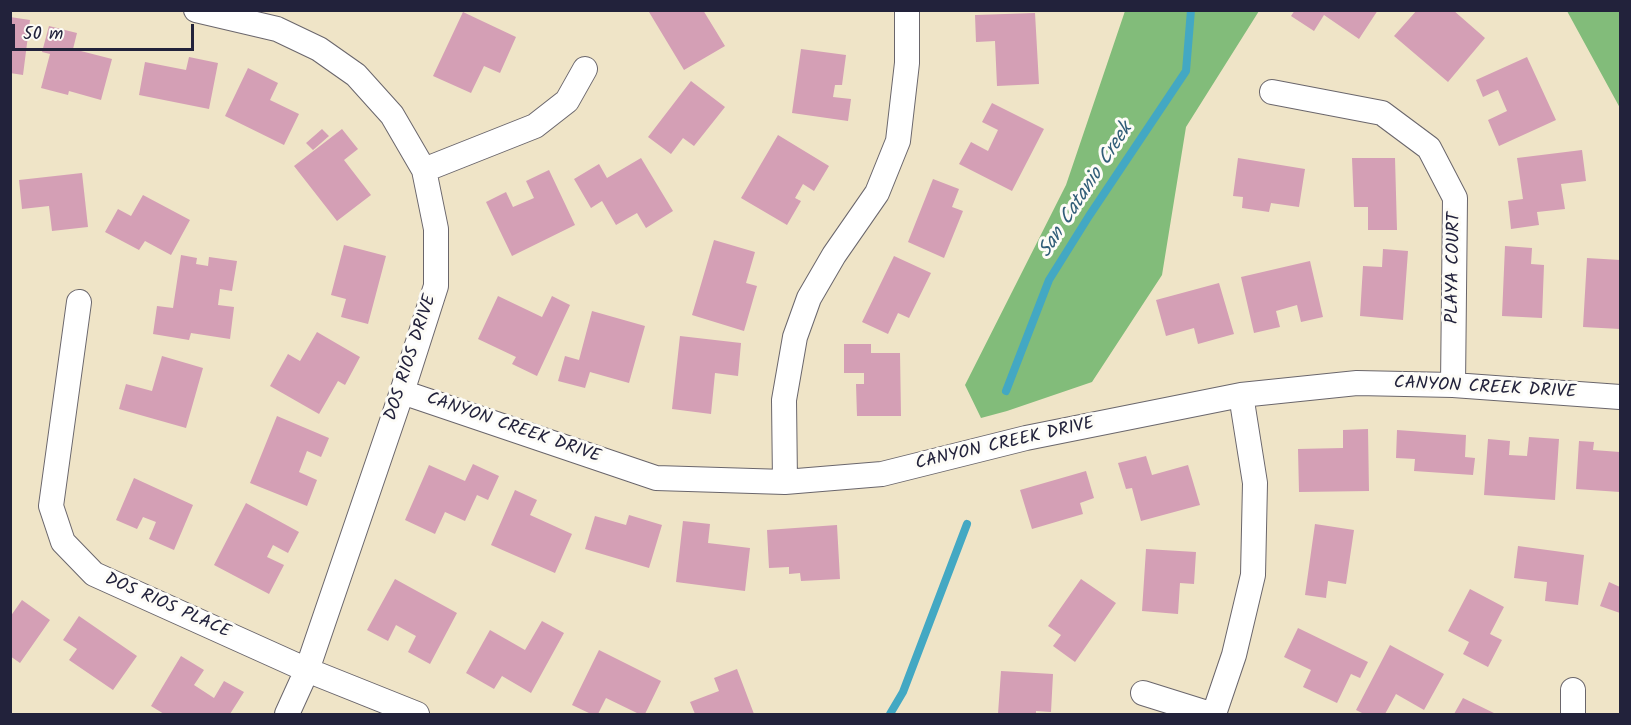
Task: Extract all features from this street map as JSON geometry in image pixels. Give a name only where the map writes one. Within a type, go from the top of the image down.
[{"type":"street","name":"DOS RIOS DRIVE","points":[[196,10],[279,20],[356,75],[392,116],[424,170],[436,229],[436,286],[307,670],[287,714]]},
{"type":"street","points":[[785,482],[784,400],[795,336],[809,298],[834,255],[877,193],[898,141],[907,63],[907,10]]},
{"type":"street","points":[[424,170],[535,126],[567,101],[585,69]]},
{"type":"street","name":"PLAYA COURT","points":[[1272,92],[1382,113],[1430,148],[1455,198],[1453,385]]},
{"type":"street","name":"DOS RIOS PLACE","points":[[79,302],[51,506],[63,543],[94,574],[307,670],[417,714]]},
{"type":"street","name":"CANYON CREEK DRIVE","points":[[402,392],[656,478],[785,482],[882,474],[1026,438],[1241,395],[1356,383],[1453,385],[1620,397]]},
{"type":"street","points":[[1143,693],[1212,714],[1234,655],[1252,575],[1255,483],[1241,395]]},
{"type":"street","points":[[1573,690],[1573,714]]},
{"type":"green space","points":[[1125,11],[1259,11],[1186,127],[1162,275],[1092,382],[981,418],[965,385],[1066,185]]},
{"type":"green space","points":[[1567,11],[1620,11],[1620,108]]},
{"type":"building","points":[[652,10],[703,10],[725,46],[684,70],[649,12]]},
{"type":"building","points":[[1295,10],[1378,10],[1359,39],[1324,15],[1314,31],[1291,16]]},
{"type":"building","points":[[1417,10],[1453,10],[1485,38],[1448,82],[1394,36]]},
{"type":"building","points":[[463,12],[516,37],[500,73],[484,66],[471,93],[433,76]]},
{"type":"building","points":[[1035,13],[1039,84],[997,86],[995,41],[976,42],[975,15]]},
{"type":"building","points":[[10,17],[30,20],[23,75],[10,73]]},
{"type":"building","points":[[49,26],[77,33],[73,49],[112,59],[101,100],[69,91],[68,95],[41,88],[50,54],[42,52]]},
{"type":"building","points":[[801,49],[846,55],[842,85],[835,85],[833,97],[851,99],[848,121],[792,113]]},
{"type":"building","points":[[189,57],[218,63],[209,109],[139,95],[145,62],[186,70]]},
{"type":"building","points":[[1527,57],[1556,120],[1499,146],[1488,120],[1507,111],[1498,90],[1483,97],[1476,80]]},
{"type":"building","points":[[248,68],[278,83],[270,100],[299,114],[284,145],[225,116]]},
{"type":"building","points":[[691,81],[725,107],[694,146],[683,138],[671,154],[648,137]]},
{"type":"building","points":[[992,103],[1044,129],[1012,191],[959,164],[971,142],[988,151],[998,130],[982,122]]},
{"type":"building","points":[[322,129],[329,136],[313,150],[306,143]]},
{"type":"building","points":[[342,129],[358,149],[344,160],[371,195],[337,221],[294,166]]},
{"type":"building","points":[[778,135],[829,166],[814,191],[803,184],[795,198],[801,201],[787,225],[741,198]]},
{"type":"building","points":[[1582,150],[1586,181],[1561,184],[1565,209],[1537,212],[1539,225],[1511,229],[1508,201],[1523,199],[1517,158]]},
{"type":"building","points":[[641,158],[673,211],[646,228],[637,213],[616,225],[602,201],[591,208],[574,179],[599,164],[607,178]]},
{"type":"building","points":[[1238,158],[1305,169],[1299,207],[1271,203],[1269,212],[1242,208],[1243,197],[1233,196]]},
{"type":"building","points":[[1352,158],[1395,158],[1397,230],[1368,230],[1368,207],[1354,207]]},
{"type":"building","points":[[549,170],[575,225],[512,256],[486,202],[506,192],[513,207],[534,198],[526,181]]},
{"type":"building","points":[[82,173],[88,227],[52,231],[49,206],[22,209],[19,180]]},
{"type":"building","points":[[933,179],[959,189],[952,207],[963,211],[944,258],[908,242]]},
{"type":"building","points":[[143,195],[190,220],[171,255],[145,241],[139,250],[105,232],[118,209],[131,216]]},
{"type":"building","points":[[714,240],[755,252],[746,283],[757,286],[744,331],[692,315]]},
{"type":"building","points":[[344,245],[386,256],[368,324],[341,317],[346,299],[331,295]]},
{"type":"building","points":[[1505,246],[1532,248],[1531,264],[1544,265],[1542,318],[1502,316]]},
{"type":"building","points":[[1383,249],[1408,251],[1403,320],[1360,316],[1363,266],[1382,267]]},
{"type":"building","points":[[181,255],[197,258],[196,264],[208,266],[209,257],[237,261],[232,291],[220,289],[218,305],[234,307],[230,339],[191,333],[189,340],[153,334],[157,306],[173,308]]},
{"type":"building","points":[[894,256],[931,273],[909,318],[898,313],[888,334],[862,322]]},
{"type":"building","points":[[1587,258],[1620,260],[1620,329],[1583,327]]},
{"type":"building","points":[[1310,261],[1323,317],[1301,322],[1297,305],[1276,311],[1280,327],[1254,333],[1241,277]]},
{"type":"building","points":[[1219,283],[1234,334],[1198,344],[1194,328],[1166,336],[1156,300]]},
{"type":"building","points":[[498,296],[542,317],[552,296],[570,305],[537,376],[512,364],[516,357],[478,339]]},
{"type":"building","points":[[592,311],[645,326],[629,383],[590,372],[585,388],[558,381],[565,356],[579,360]]},
{"type":"building","points":[[317,332],[360,357],[345,385],[338,381],[319,414],[270,386],[288,354],[300,361]]},
{"type":"building","points":[[680,336],[741,343],[738,376],[715,373],[711,414],[672,409]]},
{"type":"building","points":[[844,344],[871,344],[871,353],[900,353],[901,416],[857,416],[856,384],[864,384],[864,373],[844,373]]},
{"type":"building","points":[[162,356],[203,368],[186,428],[119,409],[126,384],[152,391]]},
{"type":"building","points":[[277,416],[329,438],[321,457],[307,451],[299,472],[317,480],[307,506],[250,483]]},
{"type":"building","points":[[1368,429],[1369,491],[1299,492],[1298,449],[1343,448],[1343,430]]},
{"type":"building","points":[[1397,430],[1466,435],[1465,457],[1475,458],[1473,475],[1414,471],[1415,459],[1396,458]]},
{"type":"building","points":[[1529,437],[1559,439],[1555,500],[1484,495],[1488,439],[1510,441],[1509,455],[1527,456]]},
{"type":"building","points":[[1579,441],[1594,442],[1593,450],[1620,452],[1620,492],[1576,489]]},
{"type":"building","points":[[1146,456],[1152,475],[1188,465],[1200,505],[1141,521],[1132,488],[1126,489],[1118,463]]},
{"type":"building","points":[[473,464],[499,476],[488,500],[477,495],[465,521],[445,512],[435,534],[405,520],[429,465],[465,481]]},
{"type":"building","points":[[1086,471],[1094,498],[1080,503],[1083,514],[1032,529],[1020,490]]},
{"type":"building","points":[[134,478],[193,505],[174,550],[149,539],[156,522],[143,517],[137,529],[116,520]]},
{"type":"building","points":[[515,490],[537,500],[530,515],[572,534],[555,573],[491,545]]},
{"type":"building","points":[[246,503],[299,532],[288,553],[273,545],[267,557],[284,565],[269,594],[214,565]]},
{"type":"building","points":[[629,515],[662,525],[649,568],[585,549],[595,516],[626,525]]},
{"type":"building","points":[[683,521],[710,524],[708,543],[750,548],[745,591],[676,582]]},
{"type":"building","points":[[1315,524],[1354,530],[1346,584],[1328,581],[1326,598],[1305,595]]},
{"type":"building","points":[[837,525],[840,579],[801,581],[800,573],[789,574],[789,567],[769,568],[767,530]]},
{"type":"building","points":[[1518,546],[1584,555],[1578,605],[1545,601],[1547,582],[1514,578]]},
{"type":"building","points":[[1146,549],[1196,552],[1194,584],[1180,583],[1178,614],[1142,611]]},
{"type":"building","points":[[395,579],[457,613],[430,664],[408,652],[416,636],[396,625],[388,641],[367,630]]},
{"type":"building","points":[[1081,579],[1116,603],[1075,662],[1053,646],[1061,635],[1048,626]]},
{"type":"building","points":[[1609,582],[1620,587],[1620,613],[1600,606]]},
{"type":"building","points":[[1470,589],[1504,607],[1490,634],[1502,640],[1488,667],[1463,654],[1469,642],[1448,631]]},
{"type":"building","points":[[22,600],[50,620],[20,663],[10,656],[10,617]]},
{"type":"building","points":[[79,616],[137,656],[113,690],[69,660],[77,649],[63,640]]},
{"type":"building","points":[[542,621],[564,633],[531,693],[502,676],[494,689],[466,673],[490,630],[525,650]]},
{"type":"building","points":[[1298,628],[1368,662],[1360,678],[1351,674],[1337,703],[1303,687],[1311,670],[1284,657]]},
{"type":"building","points":[[1390,645],[1444,674],[1424,710],[1396,694],[1385,714],[1364,714],[1356,710]]},
{"type":"building","points":[[599,650],[661,681],[645,714],[639,714],[606,698],[598,714],[591,714],[572,705]]},
{"type":"building","points":[[181,656],[204,670],[194,685],[214,698],[224,681],[244,692],[230,714],[164,714],[151,706]]},
{"type":"building","points":[[737,669],[754,714],[695,714],[690,702],[719,691],[714,678]]},
{"type":"building","points":[[1001,671],[1053,674],[1051,712],[998,714]]},
{"type":"building","points":[[1463,698],[1496,714],[1454,714]]},
{"type":"waterway","name":"San Catanio Creek","points":[[1006,391],[1049,280],[1186,71],[1191,10]]},
{"type":"waterway","name":"San Catanio Creek","points":[[890,714],[903,692],[967,524]]}]
